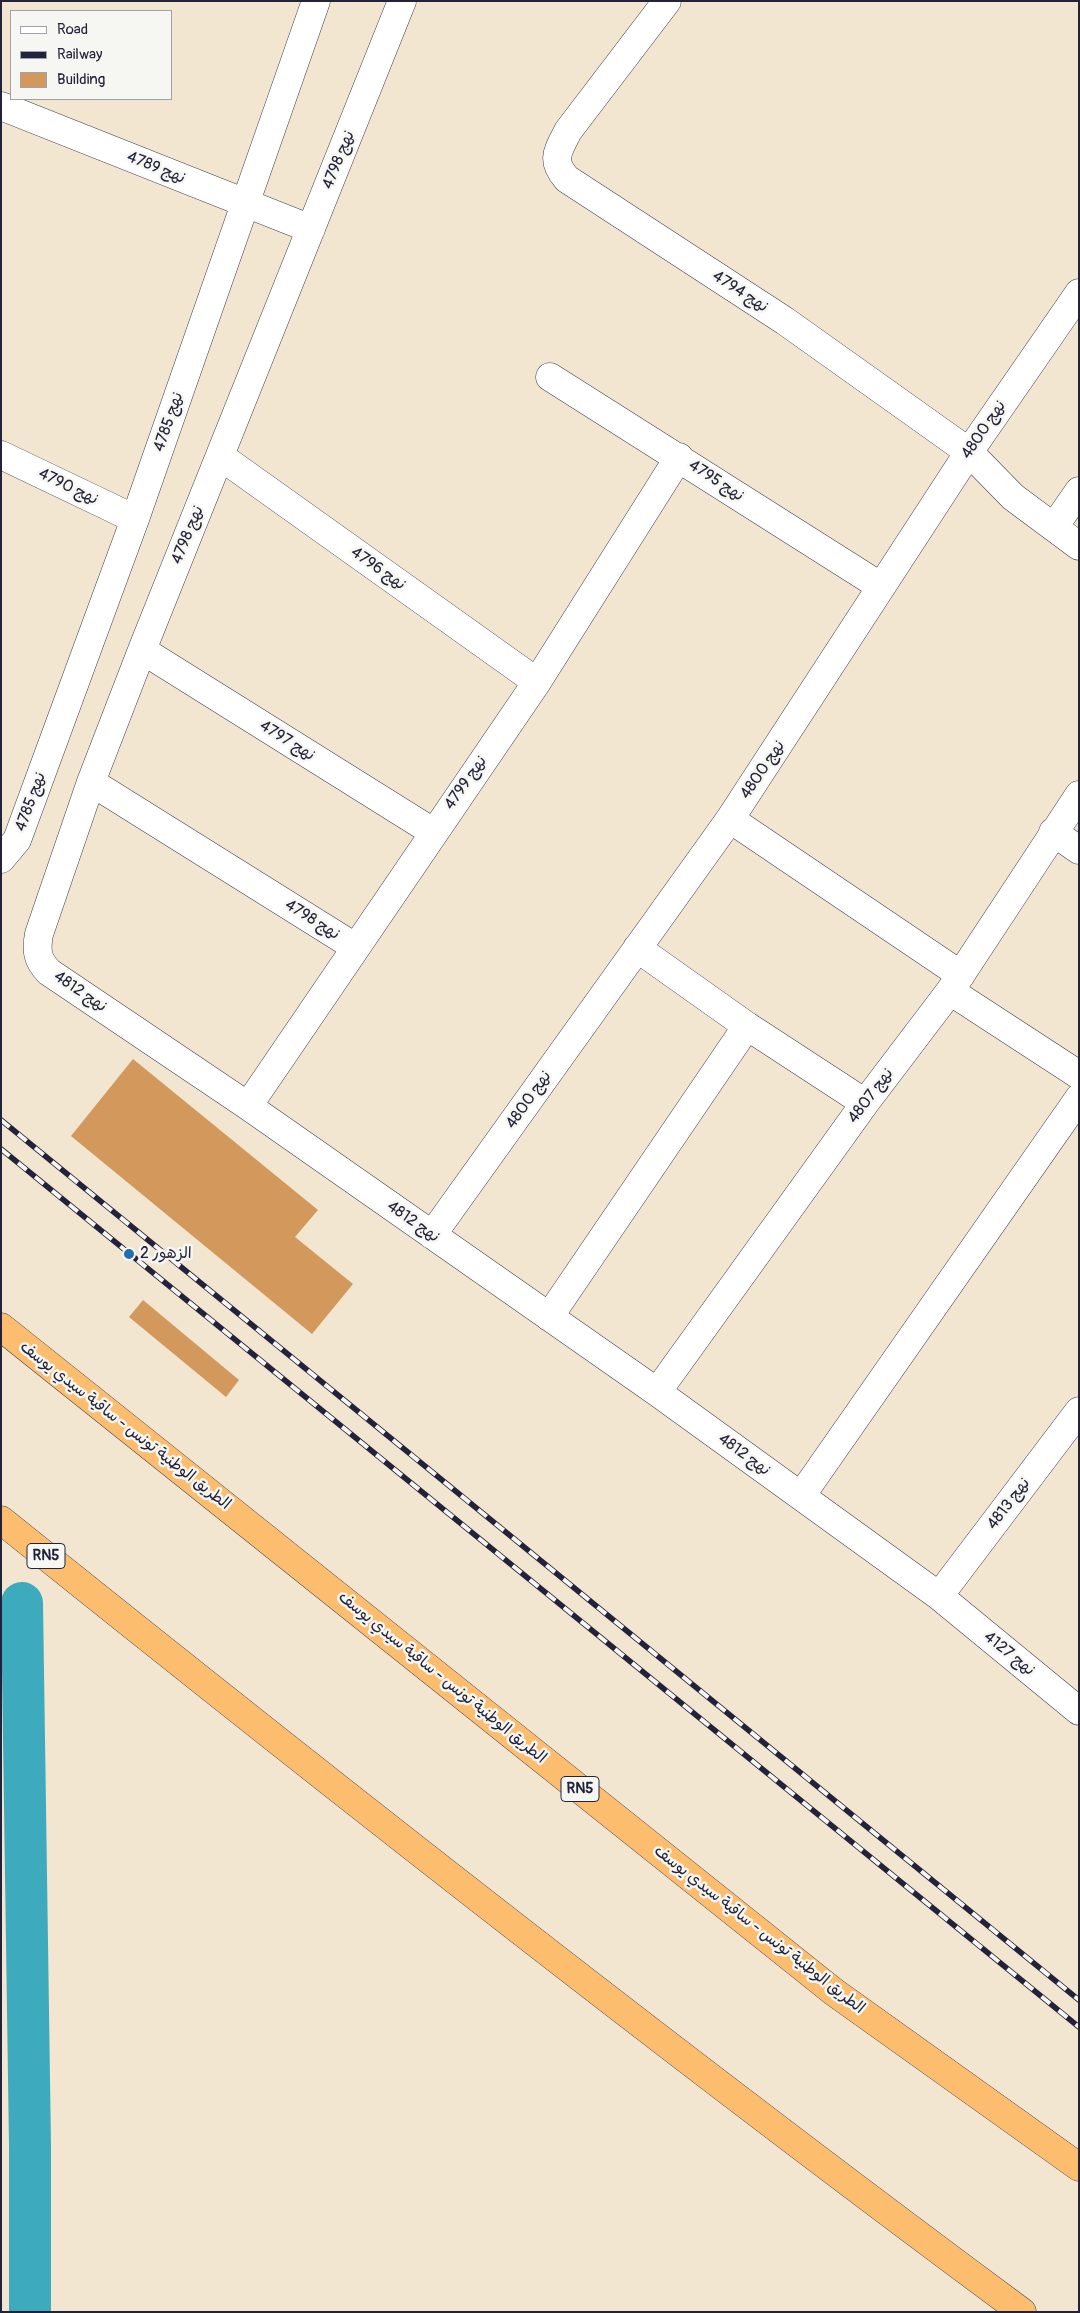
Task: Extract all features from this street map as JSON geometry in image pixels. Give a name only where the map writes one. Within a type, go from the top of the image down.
[{"type":"highway","name":"الطريق الوطنية تونس - ساقية سيدي يوسف","points":[[1,1327],[834,1992],[1079,2166]]},
{"type":"highway","name":"RN5","points":[[1,1520],[454,1880],[882,2209],[1022,2312]]},
{"type":"street","name":"نهج 4785","points":[[9,850],[135,519],[316,1]]},
{"type":"street","name":"نهج 4798","points":[[355,947],[91,782],[402,1]]},
{"type":"street","name":"نهج 4794","points":[[667,1],[568,131],[557,153],[558,169],[567,179],[784,321],[969,452],[1013,496],[1079,546]]},
{"type":"street","name":"نهج 4789","points":[[1,106],[311,229]]},
{"type":"street","name":"نهج 4800","points":[[432,1236],[636,948],[730,820],[786,736],[880,586],[969,452],[1079,294]]},
{"type":"street","name":"نهج 4795","points":[[550,377],[880,586]]},
{"type":"street","name":"نهج 4790","points":[[1,455],[135,519]]},
{"type":"street","name":"نهج 4796","points":[[220,456],[537,682]]},
{"type":"street","name":"نهج 4799","points":[[248,1106],[537,682],[679,457]]},
{"type":"street","points":[[1054,527],[1079,491]]},
{"type":"street","name":"نهج 4797","points":[[142,650],[433,832]]},
{"type":"street","name":"نهج 4812","points":[[91,782],[39,934],[37,947],[41,964],[49,972],[248,1106],[657,1392],[939,1596]]},
{"type":"street","name":"نهج 4807","points":[[657,1392],[865,1103],[956,983],[1053,832],[1079,795]]},
{"type":"street","points":[[730,820],[956,983],[1079,1075]]},
{"type":"street","points":[[1053,832],[1079,850]]},
{"type":"street","points":[[636,948],[747,1026],[865,1103]]},
{"type":"street","points":[[549,1317],[747,1026]]},
{"type":"street","points":[[801,1496],[1079,1098]]},
{"type":"street","name":"نهج 4813","points":[[939,1596],[1074,1429]]},
{"type":"street","name":"نهج 4127","points":[[939,1596],[1079,1711]]},
{"type":"building","name":"الزهور 2","points":[[133,1059],[318,1210],[295,1237],[353,1284],[312,1334],[71,1136]]},
{"type":"building","points":[[143,1300],[239,1380],[226,1397],[129,1317]]},
{"type":"waterway","points":[[22,1603],[30,2146],[30,2312]]},
{"type":"railway","points":[[1,1120],[1079,2000]]},
{"type":"railway","points":[[1,1149],[1079,2027]]},
{"type":"place","name":"الزهور 2","points":[[129,1254]]}]
